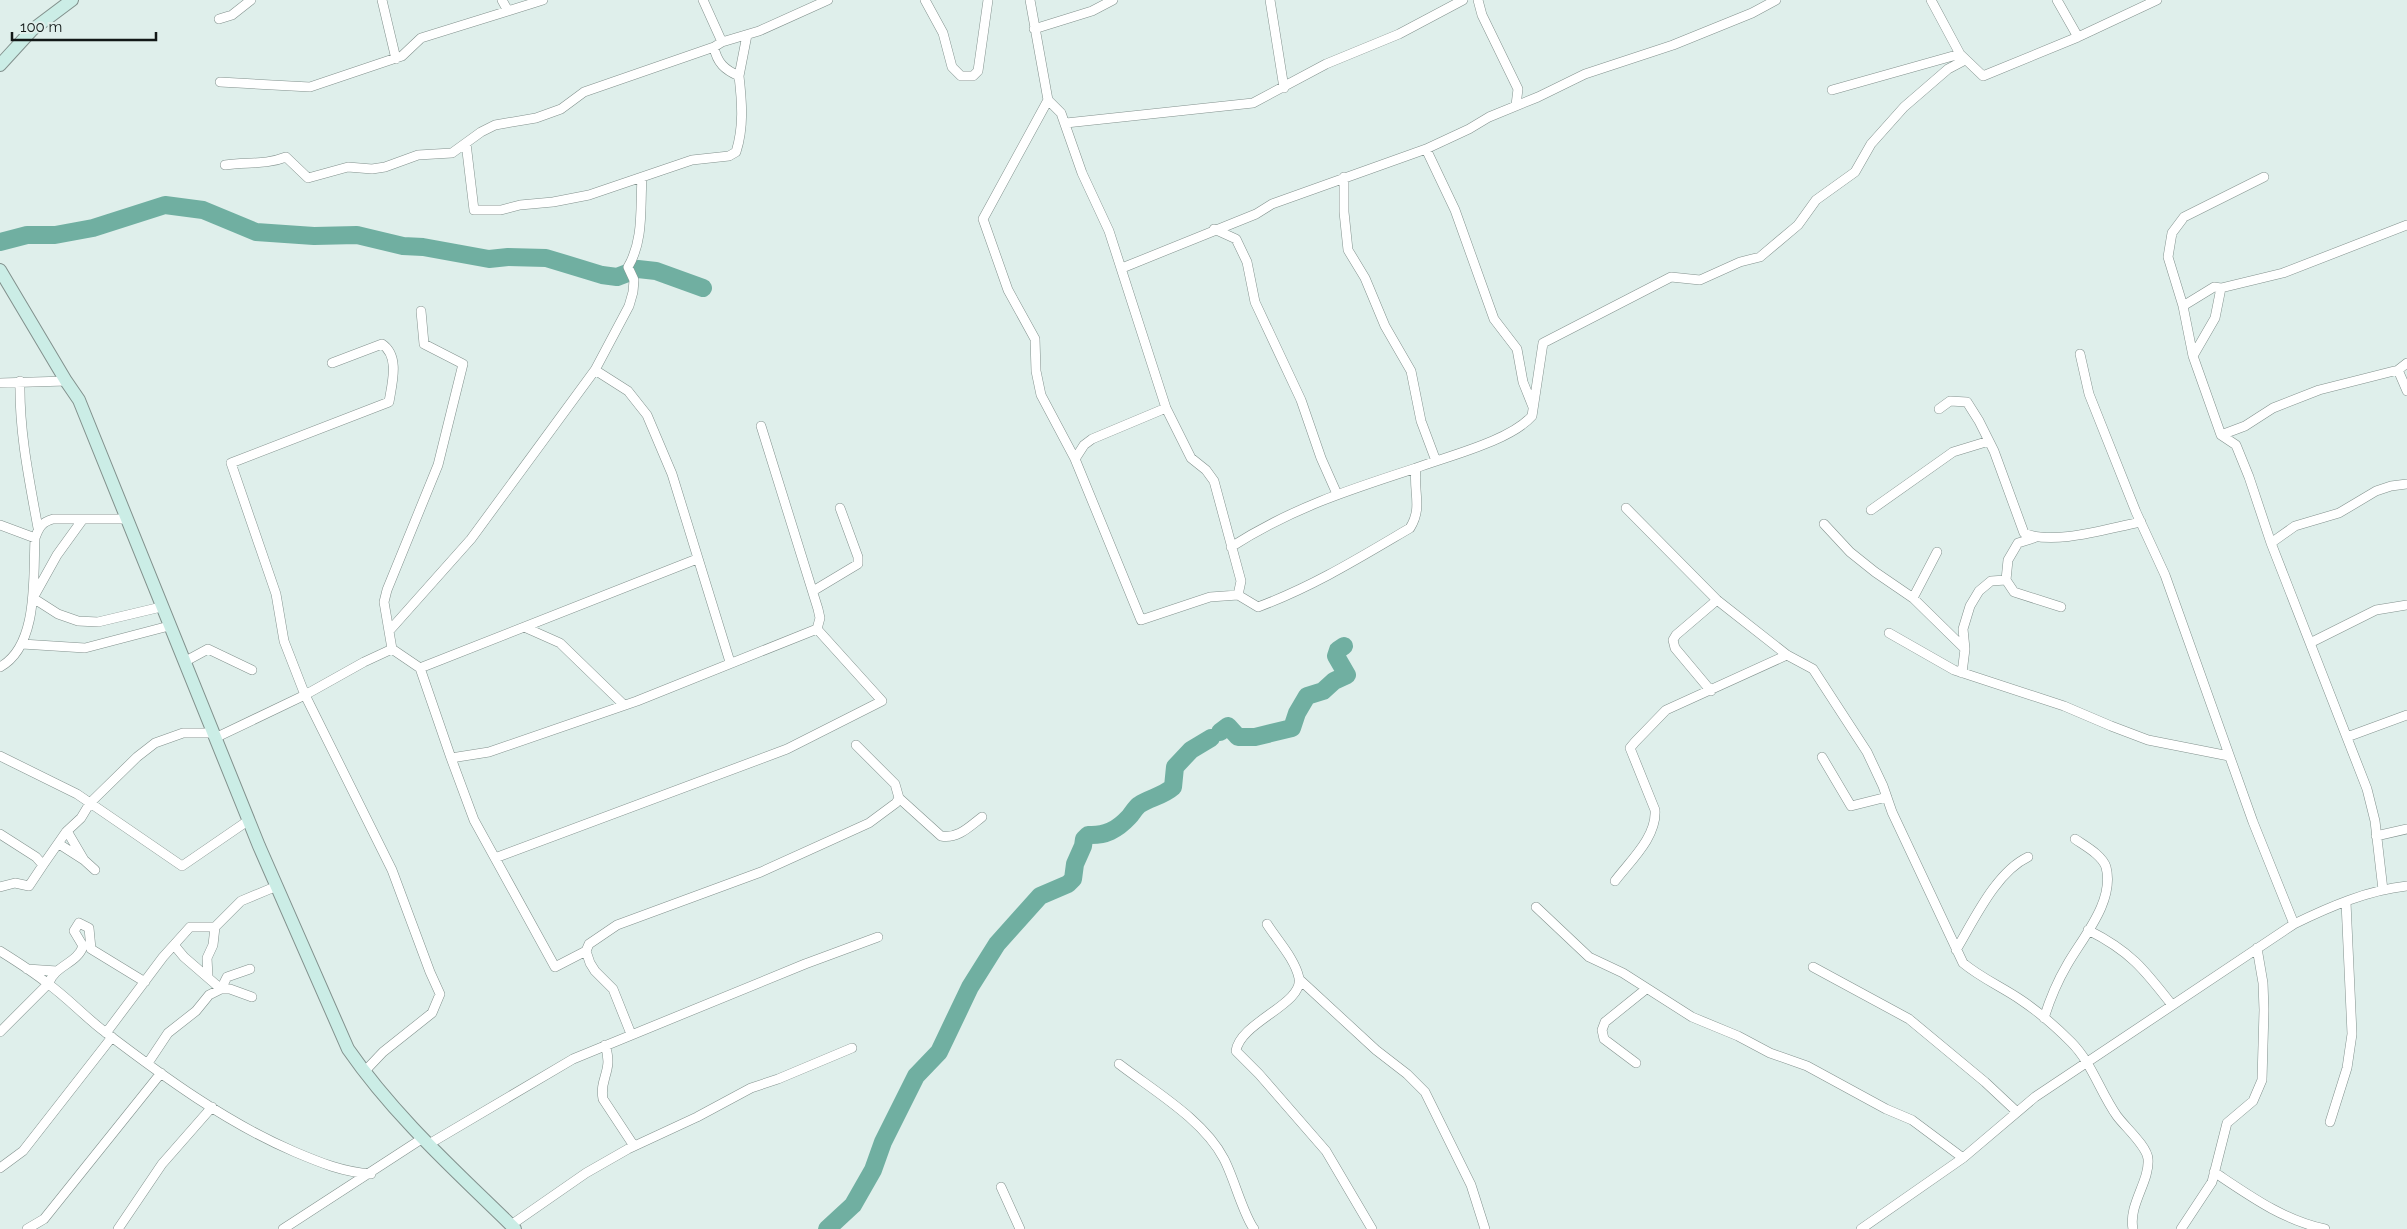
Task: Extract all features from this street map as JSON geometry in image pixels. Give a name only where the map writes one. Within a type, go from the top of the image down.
[{"type":"street","points":[[0,65],[32,30],[72,0]]},
{"type":"street","points":[[219,19],[232,15],[251,0]]},
{"type":"street","points":[[382,0],[396,59]]},
{"type":"street","points":[[502,0],[508,11]]},
{"type":"street","points":[[220,82],[310,87],[396,59],[402,56],[421,38],[543,0]]},
{"type":"street","points":[[703,0],[718,44],[716,58],[727,70],[739,76]]},
{"type":"street","points":[[226,165],[243,162],[272,162],[286,158],[308,178],[348,168],[372,169],[386,167],[418,155],[452,153],[481,132],[496,126],[536,118],[561,110],[584,92],[747,35],[828,0]]},
{"type":"street","points":[[925,0],[943,33],[952,67],[961,76],[973,76],[978,71],[988,0]]},
{"type":"street","points":[[1030,0],[1048,100],[1061,113],[1066,123],[1082,174],[1109,231],[1166,408],[1191,458],[1206,470],[1214,481],[1241,580],[1238,595]]},
{"type":"street","points":[[1034,29],[1092,10],[1113,0]]},
{"type":"street","points":[[1270,0],[1284,88]]},
{"type":"street","points":[[1066,123],[1253,103],[1326,64],[1399,34],[1463,0]]},
{"type":"street","points":[[1478,0],[1482,15],[1518,89],[1516,105]]},
{"type":"street","points":[[1122,268],[1214,229],[1242,220],[1272,204],[1426,149],[1585,74],[1673,45],[1752,13],[1776,0]]},
{"type":"street","points":[[1932,0],[1962,57],[1974,65],[1983,76],[2157,0]]},
{"type":"street","points":[[2058,0],[2078,36]]},
{"type":"street","points":[[466,143],[474,210],[502,210],[520,204],[553,202],[589,195],[692,160],[728,156],[736,152],[742,122],[739,76],[747,35]]},
{"type":"street","points":[[1832,90],[1962,57]]},
{"type":"street","points":[[1231,547],[1263,527],[1337,494],[1486,443],[1520,426],[1532,416],[1543,343],[1671,277],[1700,280],[1740,262],[1760,258],[1798,225],[1816,200],[1855,172],[1870,144],[1904,107],[1962,57]]},
{"type":"street","points":[[1518,89],[1538,97]]},
{"type":"street","points":[[1048,100],[982,219],[1008,290],[1035,339],[1036,371],[1041,395],[1076,459],[1141,620],[1210,597],[1238,595],[1258,606],[1317,583],[1410,528],[1418,515],[1414,485],[1416,468]]},
{"type":"street","points":[[1426,149],[1455,210],[1494,318],[1517,349],[1523,382],[1534,408]]},
{"type":"street","points":[[1344,177],[1344,212],[1348,250],[1365,278],[1385,326],[1411,371],[1422,421],[1436,460]]},
{"type":"street","points":[[2264,177],[2184,217],[2172,233],[2168,257],[2183,306],[2193,356],[2221,436],[2236,445],[2271,543],[2367,789],[2376,836],[2383,890]]},
{"type":"street","points":[[390,630],[471,540],[596,370],[629,306],[634,280],[628,266],[637,252],[641,232],[642,178]]},
{"type":"street","points":[[1242,220],[1236,239],[1246,262],[1255,302],[1301,400],[1321,458],[1337,494]]},
{"type":"street","points":[[2183,306],[2214,287],[2222,288],[2283,272],[2407,225]]},
{"type":"street","points":[[1214,229],[1236,239]]},
{"type":"street","points":[[0,270],[79,400],[161,607],[249,820],[348,1049],[364,1072],[426,1141],[513,1227],[586,1172],[634,1146],[697,1117],[751,1088],[778,1080],[852,1048]]},
{"type":"street","points":[[2193,356],[2215,318],[2222,288]]},
{"type":"street","points":[[392,650],[384,602],[387,590],[438,465],[463,364],[424,344],[421,311]]},
{"type":"street","points":[[332,363],[382,344],[389,349],[393,359],[393,378],[389,402],[232,463],[276,594],[284,641],[305,695],[392,870],[440,994],[432,1013],[383,1052],[364,1072]]},
{"type":"street","points":[[2080,354],[2089,394],[2141,522],[2165,575],[2229,756],[2294,924]]},
{"type":"street","points":[[2221,436],[2245,426],[2273,408],[2320,390],[2398,370],[2407,364]]},
{"type":"street","points":[[596,370],[628,391],[647,415],[672,474],[730,662]]},
{"type":"street","points":[[2398,370],[2407,391]]},
{"type":"street","points":[[20,381],[19,413],[38,528]]},
{"type":"street","points":[[0,383],[66,381]]},
{"type":"street","points":[[1939,408],[1950,401],[1967,402],[1989,440],[2018,524],[2024,533],[2034,538]]},
{"type":"street","points":[[1076,459],[1084,446],[1092,439],[1166,408]]},
{"type":"street","points":[[761,426],[813,591],[820,618],[817,629]]},
{"type":"street","points":[[2236,445],[2245,426]]},
{"type":"street","points":[[1871,510],[1953,452],[1989,440]]},
{"type":"street","points":[[2271,543],[2294,526],[2340,513],[2376,491],[2391,486],[2407,484]]},
{"type":"street","points":[[813,591],[858,564],[858,557],[840,508]]},
{"type":"street","points":[[1626,508],[1717,600],[1787,655],[1813,669],[1867,752],[1963,964],[1978,975],[2020,999],[2072,1042],[2088,1062],[2101,1090],[2116,1115],[2146,1152],[2147,1168],[2134,1210],[2133,1229]]},
{"type":"street","points":[[0,667],[10,662],[22,644],[33,598],[35,538],[38,528],[44,521],[53,519],[126,519]]},
{"type":"street","points":[[33,598],[56,555],[83,519]]},
{"type":"street","points":[[2061,607],[2014,592],[2006,580],[2008,560],[2018,543],[2034,538],[2074,535],[2141,522]]},
{"type":"street","points":[[1824,524],[1869,567],[1894,587],[1913,598],[1965,650]]},
{"type":"street","points":[[0,525],[35,538]]},
{"type":"street","points":[[1913,598],[1937,552]]},
{"type":"street","points":[[420,668],[697,559]]},
{"type":"street","points":[[1962,673],[1965,650],[1962,629],[1970,606],[1979,592],[1991,582],[2006,580]]},
{"type":"street","points":[[33,598],[58,614],[78,621],[98,622],[161,607]]},
{"type":"street","points":[[1711,691],[1675,648],[1673,640],[1676,634],[1717,600]]},
{"type":"street","points":[[2310,643],[2376,610],[2407,605]]},
{"type":"street","points":[[22,644],[85,648],[169,626]]},
{"type":"street","points":[[524,627],[560,643],[624,705]]},
{"type":"street","points":[[451,758],[490,752],[624,705],[817,629]]},
{"type":"street","points":[[496,858],[787,749],[882,701],[817,629]]},
{"type":"street","points":[[1889,633],[1923,654],[1962,673],[2064,706],[2148,740],[2229,756]]},
{"type":"street","points":[[184,662],[208,650],[252,670]]},
{"type":"street","points":[[0,886],[14,883],[29,886],[67,831],[81,818],[90,803],[137,757],[156,743],[183,733],[214,735],[305,695],[364,662],[392,650]]},
{"type":"street","points":[[392,650],[420,668],[474,820],[555,967],[586,951],[589,944],[597,937],[617,925],[760,872],[869,822],[896,803],[899,798]]},
{"type":"street","points":[[1615,881],[1646,841],[1656,819],[1655,810],[1630,748],[1644,731],[1666,710],[1787,655]]},
{"type":"street","points":[[2347,737],[2407,715]]},
{"type":"street","points":[[856,744],[895,784],[899,798],[941,836],[950,837],[958,834],[982,817]]},
{"type":"street","points":[[1822,757],[1851,806],[1887,796]]},
{"type":"street","points":[[1,760],[78,794],[182,866],[249,820]]},
{"type":"street","points":[[2376,836],[2407,830]]},
{"type":"street","points":[[67,831],[84,860]]},
{"type":"street","points":[[0,834],[36,857],[43,865]]},
{"type":"street","points":[[2044,1018],[2066,966],[2088,930],[2106,890],[2106,865],[2097,855],[2075,839]]},
{"type":"street","points":[[59,844],[84,860],[95,870]]},
{"type":"street","points":[[1956,950],[1988,896],[2017,862],[2028,857]]},
{"type":"street","points":[[208,977],[207,958],[212,945],[215,926],[241,901],[277,886]]},
{"type":"street","points":[[1861,1229],[1963,1158],[2017,1112],[2294,924],[2346,902],[2383,890],[2407,886]]},
{"type":"street","points":[[2330,1122],[2347,1068],[2352,1034],[2346,902]]},
{"type":"street","points":[[1536,907],[1589,957],[1622,973],[1692,1017],[1738,1036],[1770,1053],[1807,1066],[1886,1109],[1912,1120],[1930,1131],[1963,1158]]},
{"type":"street","points":[[0,1032],[49,983],[51,976],[81,953],[83,946],[74,931],[79,923],[89,928],[91,949],[145,982]]},
{"type":"street","points":[[1267,924],[1295,968],[1299,979],[1376,1050],[1408,1074],[1425,1092],[1471,1185],[1486,1229]]},
{"type":"street","points":[[0,1168],[23,1151],[109,1035],[145,982],[190,926],[215,926]]},
{"type":"street","points":[[2088,930],[2110,941],[2130,955],[2144,969],[2172,1005]]},
{"type":"street","points":[[283,1229],[426,1141],[573,1058],[804,964],[878,937]]},
{"type":"street","points":[[174,945],[184,957],[221,989]]},
{"type":"street","points":[[2182,1229],[2206,1191],[2214,1172],[2227,1123],[2253,1101],[2262,1080],[2263,983],[2257,948]]},
{"type":"street","points":[[0,951],[49,983],[109,1035],[212,1107],[271,1142],[331,1167],[350,1172],[371,1174]]},
{"type":"street","points":[[586,951],[595,971],[613,989],[632,1034]]},
{"type":"street","points":[[1813,967],[1909,1019],[1985,1082],[2017,1112]]},
{"type":"street","points":[[27,968],[58,971]]},
{"type":"street","points":[[221,989],[227,977],[250,970]]},
{"type":"street","points":[[1299,979],[1289,999],[1244,1034],[1237,1042],[1236,1051],[1259,1074],[1326,1151],[1372,1229]]},
{"type":"street","points":[[148,1063],[168,1033],[196,1011],[209,994],[221,989],[230,989],[252,997]]},
{"type":"street","points":[[1636,1063],[1604,1039],[1602,1030],[1604,1022],[1646,989]]},
{"type":"street","points":[[605,1045],[609,1065],[602,1090],[603,1099],[634,1146]]},
{"type":"street","points":[[1119,1064],[1196,1124],[1214,1142],[1233,1179],[1251,1228]]},
{"type":"street","points":[[27,1229],[44,1219],[161,1073]]},
{"type":"street","points":[[118,1229],[162,1164],[212,1107]]},
{"type":"street","points":[[2214,1172],[2260,1203],[2302,1226],[2325,1229]]},
{"type":"street","points":[[1001,1187],[1020,1229]]},
{"type":"waterway","points":[[0,242],[27,235],[55,235],[93,228],[165,205],[203,210],[256,232],[314,236],[357,235],[403,246],[423,247],[489,259],[508,257],[546,258],[602,275],[617,277],[638,269],[656,271],[703,288]]},
{"type":"waterway","points":[[1220,732],[1228,726],[1238,737],[1255,737],[1292,728],[1297,713],[1307,696],[1323,691],[1334,681],[1347,675],[1336,656],[1338,650],[1344,646]]},
{"type":"waterway","points":[[827,1229],[853,1205],[873,1170],[883,1142],[916,1076],[939,1052],[970,987],[997,944],[1040,896],[1068,884],[1073,879],[1075,864],[1084,839],[1088,835],[1105,833],[1115,829],[1139,805],[1165,793],[1173,787],[1175,767],[1191,750],[1211,738]]}]
